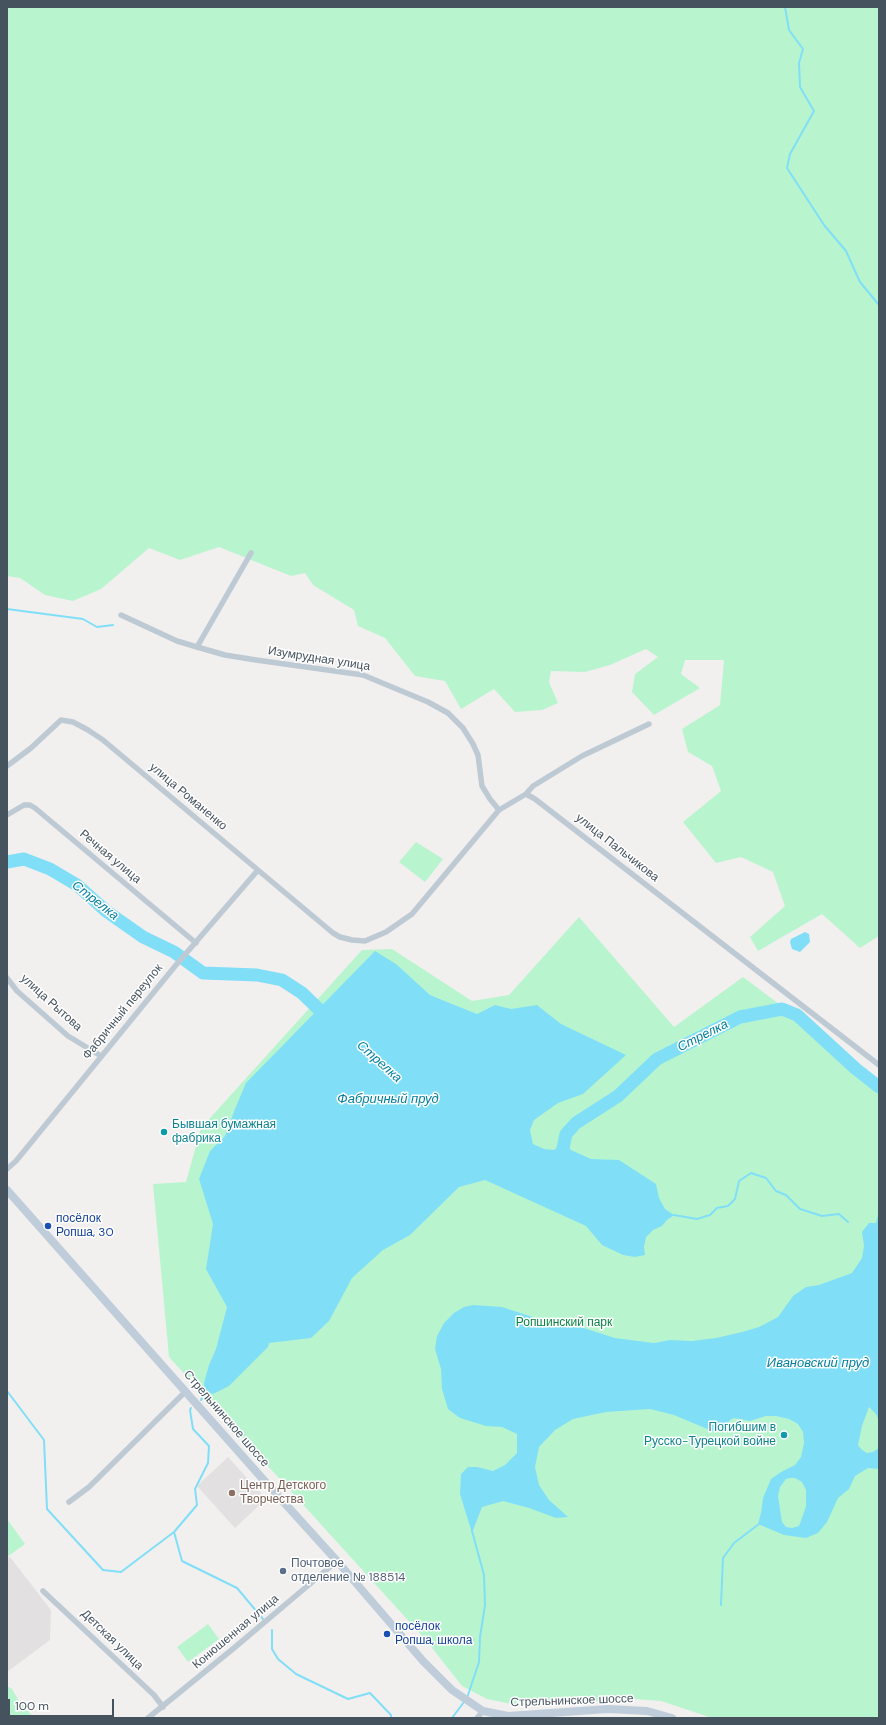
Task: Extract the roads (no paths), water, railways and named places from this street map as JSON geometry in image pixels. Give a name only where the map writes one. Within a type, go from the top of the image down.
[{"type":"main road","name":"Стрельнинское шоссе","points":[[7,1190],[337,1561],[423,1661],[452,1690],[483,1711],[508,1716],[608,1709],[647,1711],[672,1718]]},
{"type":"street","points":[[197,647],[251,553]]},
{"type":"street","name":"Изумрудная улица","points":[[121,615],[177,641],[225,655],[363,675],[428,702],[448,713],[463,728],[470,738],[478,756],[482,786],[499,810]]},
{"type":"street","name":"улица Романенко","points":[[7,766],[31,748],[61,720],[72,722],[88,730],[103,740],[333,933],[340,938],[352,940],[365,941],[386,932],[412,914],[499,810]]},
{"type":"street","points":[[499,810],[526,794],[533,786],[582,756],[649,724]]},
{"type":"street","name":"улица Пальчикова","points":[[526,794],[541,804],[879,1066]]},
{"type":"street","name":"Речная улица","points":[[7,815],[24,805],[30,805],[35,808],[196,943]]},
{"type":"street","name":"Фабричный переулок","points":[[7,1169],[176,965],[258,870]]},
{"type":"street","name":"улица Рытова","points":[[7,978],[17,991],[68,1036],[101,1056]]},
{"type":"street","points":[[69,1502],[89,1487],[186,1392]]},
{"type":"street","name":"Конюшенная улица","points":[[148,1718],[337,1561]]},
{"type":"street","name":"Детская улица","points":[[43,1592],[148,1690],[163,1707]]},
{"type":"street","points":[[477,1718],[483,1711]]},
{"type":"water","points":[[805,932],[809,934],[810,942],[800,952],[792,949],[790,942],[791,939]]},
{"type":"water","name":"Фабричный пруд","points":[[375,951],[396,964],[430,995],[477,1014],[495,1005],[511,1009],[537,1005],[561,1024],[626,1055],[583,1094],[558,1103],[534,1120],[530,1130],[533,1144],[544,1149],[554,1150],[564,1141],[571,1150],[591,1159],[619,1160],[656,1184],[659,1198],[665,1209],[674,1215],[662,1226],[653,1230],[646,1237],[644,1247],[645,1255],[635,1257],[623,1255],[602,1245],[586,1226],[485,1180],[459,1187],[410,1235],[383,1250],[352,1278],[329,1321],[311,1338],[269,1343],[268,1347],[229,1386],[213,1394],[205,1392],[204,1383],[209,1365],[216,1349],[227,1307],[206,1269],[213,1224],[199,1179],[210,1151],[225,1136],[246,1083]]},
{"type":"water","name":"Ивановский пруд","points":[[879,1211],[879,1421],[876,1414],[869,1407],[862,1426],[858,1445],[867,1453],[873,1452],[879,1448],[879,1469],[868,1468],[855,1476],[849,1489],[838,1498],[827,1522],[818,1533],[806,1538],[784,1535],[758,1524],[763,1498],[771,1479],[795,1465],[801,1457],[804,1443],[803,1432],[798,1424],[789,1419],[776,1416],[766,1416],[750,1421],[734,1418],[730,1420],[726,1426],[712,1431],[674,1415],[650,1409],[606,1412],[573,1419],[555,1430],[539,1447],[535,1467],[539,1485],[549,1500],[568,1517],[556,1518],[529,1508],[503,1501],[482,1507],[472,1533],[460,1494],[461,1474],[468,1467],[477,1467],[493,1471],[505,1465],[517,1453],[517,1434],[502,1427],[486,1426],[460,1418],[448,1409],[442,1389],[441,1369],[435,1349],[437,1336],[444,1323],[454,1313],[464,1307],[473,1305],[502,1307],[554,1324],[584,1328],[615,1338],[654,1343],[670,1340],[692,1341],[716,1338],[759,1327],[778,1317],[793,1296],[806,1287],[819,1285],[852,1273],[862,1258],[864,1246],[862,1232],[869,1223],[876,1223]],"holes":[[[795,1478],[802,1482],[806,1490],[806,1506],[799,1526],[792,1528],[786,1527],[782,1522],[778,1496],[780,1487],[786,1479]]]},
{"type":"waterway","points":[[785,7],[789,30],[803,49],[799,63],[800,87],[814,111],[790,154],[787,168],[824,225],[846,251],[860,282],[879,305]]},
{"type":"waterway","points":[[7,609],[83,619],[97,627],[113,625]]},
{"type":"waterway","name":"Стрелка","points":[[7,862],[24,859],[50,869],[77,885],[106,911],[143,937],[174,952],[203,973],[257,975],[282,980],[302,993],[331,1021]]},
{"type":"waterway","name":"Стрелка","points":[[561,1158],[566,1134],[576,1123],[618,1096],[657,1059],[740,1017],[782,1009],[797,1015],[856,1069],[879,1087]]},
{"type":"waterway","points":[[674,1215],[697,1219],[710,1215],[717,1208],[728,1206],[735,1199],[739,1181],[751,1173],[766,1178],[776,1191],[786,1195],[800,1209],[822,1216],[839,1214],[848,1222]]},
{"type":"waterway","points":[[7,1391],[44,1440],[47,1509],[103,1570],[121,1572],[174,1532],[182,1561],[237,1588],[263,1619]]},
{"type":"waterway","points":[[201,1400],[205,1392]]},
{"type":"waterway","points":[[174,1532],[197,1505],[195,1489],[208,1463],[209,1446],[193,1429],[191,1408]]},
{"type":"waterway","points":[[721,1605],[723,1558],[734,1543],[759,1524]]},
{"type":"waterway","points":[[467,1698],[479,1662],[480,1637],[485,1605],[484,1575],[472,1531]]},
{"type":"waterway","points":[[272,1630],[272,1649],[278,1659],[296,1674],[348,1699],[370,1693],[391,1715],[391,1718]]},
{"type":"waterway","points":[[452,1718],[464,1702]]},
{"type":"place","name":"Бывшая бумажная фабрика","points":[[164,1132]]},
{"type":"place","name":"посёлок Ропша, 30","points":[[48,1226]]},
{"type":"place","name":"Погибшим в Русско-Турецкой войне","points":[[784,1435]]},
{"type":"place","name":"Центр Детского Творчества","points":[[232,1493]]},
{"type":"place","name":"Почтовое отделение № 188514","points":[[283,1571]]},
{"type":"place","name":"посёлок Ропша, школа","points":[[387,1634]]},
{"type":"park label","name":"Ропшинский парк","points":[[564,1323]]}]
